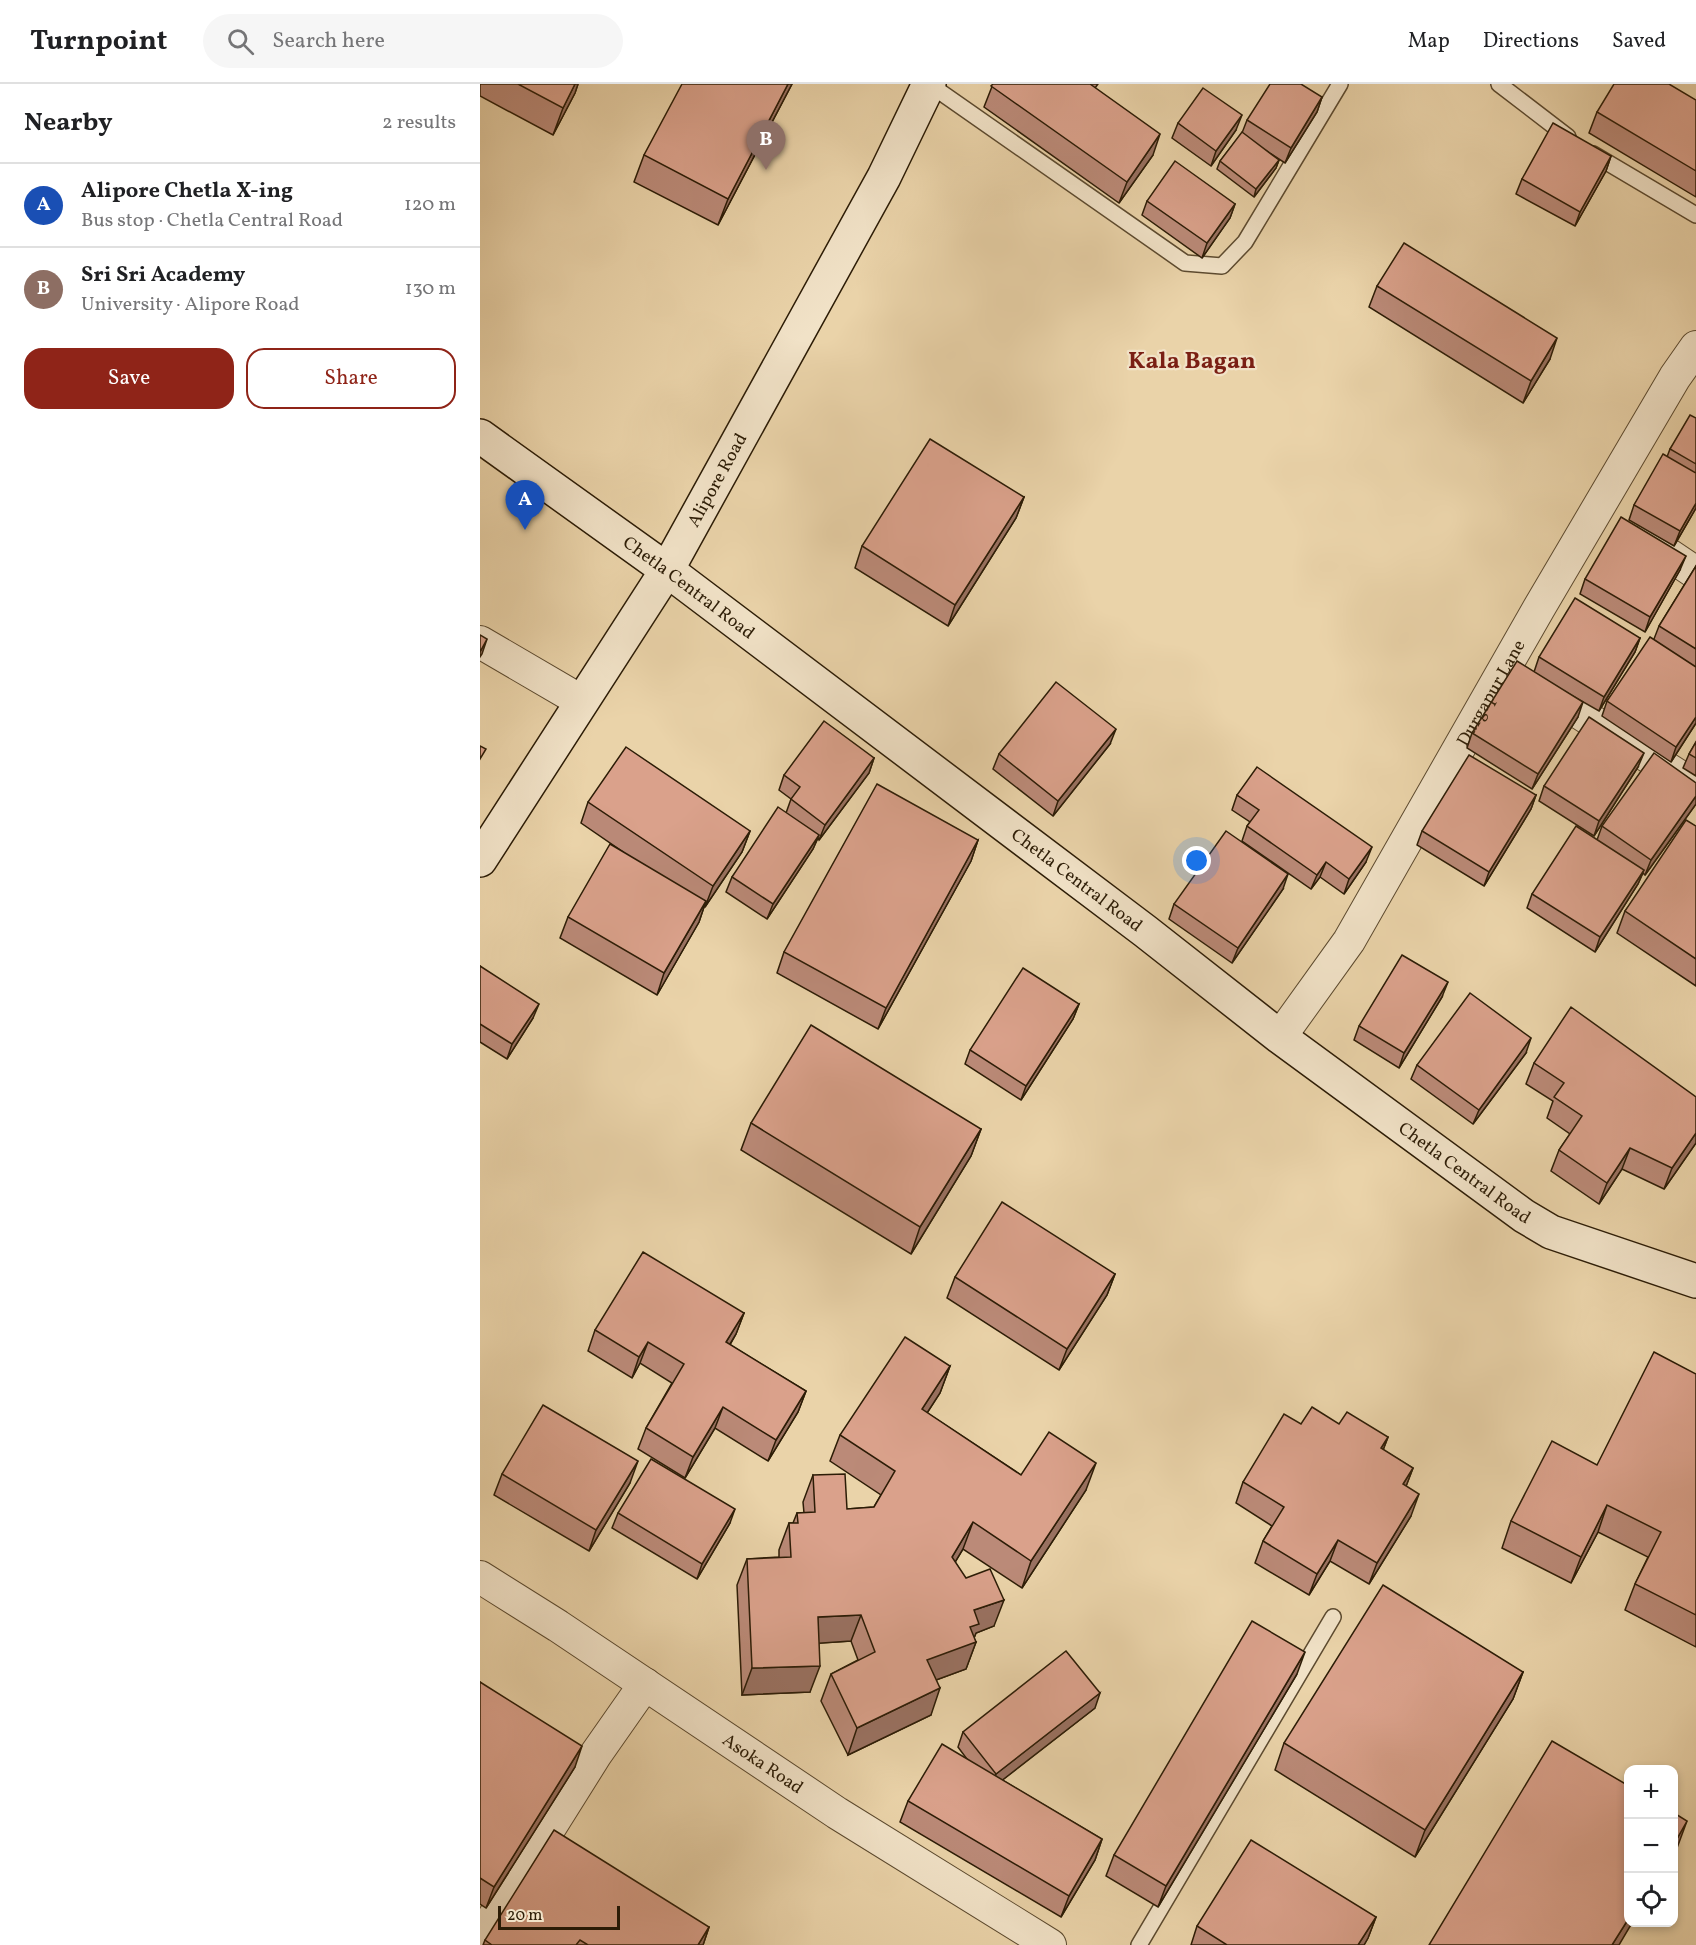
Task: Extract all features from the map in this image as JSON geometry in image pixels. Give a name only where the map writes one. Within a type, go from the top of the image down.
[{"type":"main road","name":"Alipore Road","points":[[480,860],[667,570],[884,177],[929,84]]},
{"type":"main road","name":"Chetla Central Road","points":[[480,436],[667,570],[1135,924],[1280,1037],[1524,1216],[1551,1232],[1696,1281]]},
{"type":"street","name":"Durgapur Lane","points":[[1280,1037],[1349,941],[1506,666],[1616,518],[1676,377],[1696,347]]},
{"type":"street","points":[[1616,518],[1696,573]]},
{"type":"street","points":[[480,642],[581,701]]},
{"type":"street","points":[[1506,666],[1696,787]]},
{"type":"street","name":"Asoka Road","points":[[480,1577],[837,1813],[1050,1945]]},
{"type":"street","points":[[480,1939],[596,1754],[645,1684]]},
{"type":"lane","points":[[929,84],[1185,263],[1222,266],[1245,242],[1340,84]]},
{"type":"lane","points":[[1499,84],[1579,146],[1696,214]]},
{"type":"lane","points":[[1139,1945],[1333,1617]]},
{"type":"building","points":[[518,84],[575,84],[563,108]]},
{"type":"building","points":[[682,84],[788,84],[728,199],[644,155]]},
{"type":"building","points":[[993,84],[1090,84],[1160,134],[1127,182],[991,86]]},
{"type":"building","points":[[1270,84],[1301,84],[1322,97],[1291,148],[1247,120]]},
{"type":"building","points":[[1614,84],[1669,84],[1696,100],[1696,171],[1597,112]]},
{"type":"building","points":[[1203,88],[1242,115],[1216,151],[1178,123]]},
{"type":"building","points":[[1553,123],[1611,156],[1580,212],[1522,179]]},
{"type":"building","points":[[1242,132],[1279,160],[1256,189],[1220,161]]},
{"type":"building","points":[[1175,161],[1235,204],[1207,243],[1147,201]]},
{"type":"building","points":[[1404,243],[1557,338],[1531,381],[1377,286]]},
{"type":"building","points":[[1690,415],[1696,418],[1696,464],[1670,449]]},
{"type":"building","points":[[930,439],[1024,497],[955,605],[862,546]]},
{"type":"building","points":[[1663,454],[1696,473],[1696,503],[1680,531],[1634,505]]},
{"type":"building","points":[[1621,517],[1686,556],[1650,617],[1585,579]]},
{"type":"building","points":[[1696,566],[1696,649],[1659,626]]},
{"type":"building","points":[[1575,598],[1640,638],[1604,697],[1539,657]]},
{"type":"building","points":[[480,635],[487,639],[480,652]]},
{"type":"building","points":[[1650,637],[1696,667],[1696,717],[1676,747],[1607,701]]},
{"type":"building","points":[[1517,661],[1583,702],[1538,774],[1472,733]]},
{"type":"building","points":[[1056,682],[1116,729],[1058,801],[999,754]]},
{"type":"building","points":[[1589,717],[1644,753],[1599,821],[1544,786]]},
{"type":"building","points":[[824,721],[874,758],[825,825],[791,799],[800,787],[784,775]]},
{"type":"building","points":[[1696,742],[1696,758],[1689,754]]},
{"type":"building","points":[[480,746],[486,749],[480,759]]},
{"type":"building","points":[[626,747],[750,831],[713,886],[588,802]]},
{"type":"building","points":[[1654,753],[1696,783],[1696,796],[1651,860],[1602,826]]},
{"type":"building","points":[[1469,755],[1536,795],[1489,872],[1422,831]]},
{"type":"building","points":[[1257,767],[1372,847],[1349,879],[1326,862],[1317,875],[1247,826],[1259,810],[1237,795]]},
{"type":"building","points":[[877,784],[978,840],[886,1008],[784,952]]},
{"type":"building","points":[[778,807],[819,835],[773,904],[732,877]]},
{"type":"building","points":[[1686,820],[1696,826],[1696,959],[1625,911]]},
{"type":"building","points":[[1576,826],[1644,870],[1600,937],[1532,894]]},
{"type":"building","points":[[1226,831],[1288,874],[1238,948],[1174,904]]},
{"type":"building","points":[[610,844],[706,901],[664,973],[568,917]]},
{"type":"building","points":[[1402,955],[1448,982],[1404,1053],[1359,1026]]},
{"type":"building","points":[[480,966],[539,1004],[512,1044],[480,1024]]},
{"type":"building","points":[[1023,968],[1079,1004],[1026,1086],[970,1050]]},
{"type":"building","points":[[1470,993],[1531,1038],[1479,1110],[1417,1065]]},
{"type":"building","points":[[1571,1007],[1696,1097],[1696,1133],[1672,1168],[1630,1148],[1607,1183],[1559,1150],[1582,1116],[1554,1097],[1564,1083],[1534,1063]]},
{"type":"building","points":[[811,1025],[981,1129],[920,1227],[751,1123]]},
{"type":"building","points":[[1002,1202],[1115,1274],[1067,1349],[955,1277]]},
{"type":"building","points":[[643,1252],[744,1313],[726,1342],[806,1391],[776,1440],[723,1407],[693,1457],[646,1428],[684,1364],[648,1342],[639,1357],[595,1330]]},
{"type":"building","points":[[905,1337],[950,1366],[922,1409],[1021,1475],[1049,1432],[1096,1463],[1031,1561],[973,1522],[952,1557],[966,1578],[990,1569],[1004,1600],[974,1610],[979,1624],[970,1627],[976,1642],[927,1660],[940,1688],[857,1728],[831,1674],[875,1652],[861,1615],[818,1617],[820,1666],[752,1668],[747,1559],[791,1557],[789,1523],[798,1523],[797,1513],[815,1512],[813,1475],[845,1474],[847,1509],[874,1507],[895,1471],[840,1435]]},
{"type":"building","points":[[1654,1352],[1696,1374],[1696,1615],[1635,1584],[1661,1532],[1607,1505],[1581,1557],[1511,1521],[1552,1441],[1597,1465]]},
{"type":"building","points":[[543,1405],[638,1461],[596,1530],[502,1474]]},
{"type":"building","points":[[1312,1407],[1339,1424],[1347,1412],[1388,1437],[1381,1448],[1413,1468],[1403,1484],[1419,1494],[1377,1563],[1338,1540],[1317,1574],[1263,1541],[1284,1507],[1243,1482],[1284,1414],[1301,1424]]},
{"type":"building","points":[[651,1459],[735,1509],[702,1564],[618,1513]]},
{"type":"building","points":[[1383,1585],[1523,1672],[1425,1830],[1284,1743]]},
{"type":"building","points":[[1252,1621],[1305,1652],[1166,1886],[1114,1855]]},
{"type":"building","points":[[1066,1651],[1100,1693],[996,1774],[963,1732]]},
{"type":"building","points":[[480,1682],[582,1746],[494,1887],[480,1878]]},
{"type":"building","points":[[1552,1741],[1624,1783],[1624,1926],[1612,1945],[1429,1945]]},
{"type":"building","points":[[942,1744],[1102,1839],[1069,1896],[908,1801]]},
{"type":"building","points":[[1678,1815],[1687,1821],[1678,1837]]},
{"type":"building","points":[[554,1830],[709,1927],[698,1945],[588,1945],[580,1940],[576,1945],[492,1945],[485,1940]]},
{"type":"building","points":[[1251,1840],[1376,1917],[1358,1945],[1227,1945],[1197,1926]]},
{"type":"place","name":"Sri Sri Academy","points":[[766,170]]},
{"type":"place","name":"Alipore Chetla X-ing","points":[[525,530]]},
{"type":"district","name":"Kala Bagan","points":[[1192,360]]}]
